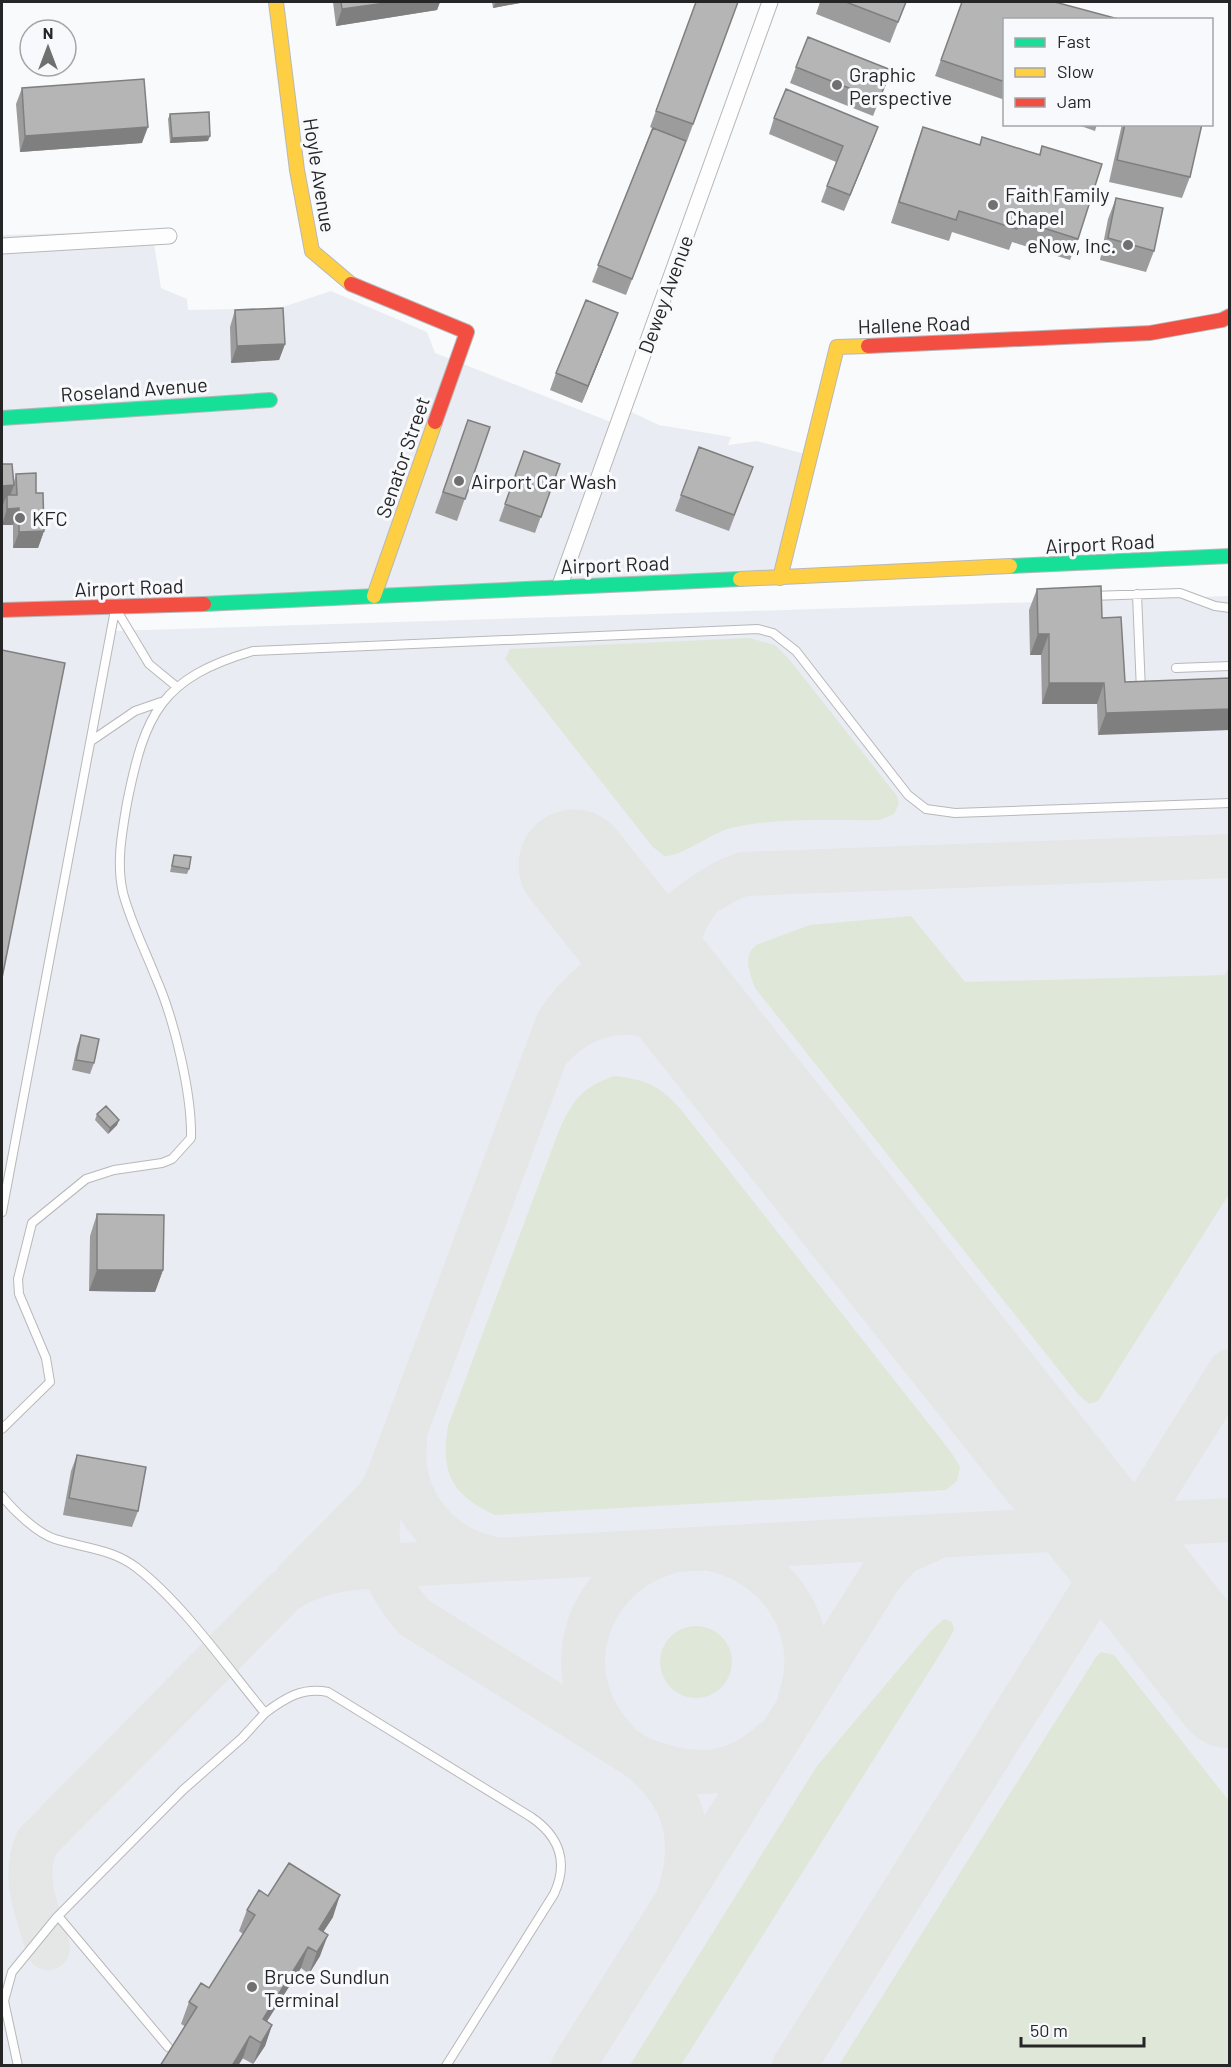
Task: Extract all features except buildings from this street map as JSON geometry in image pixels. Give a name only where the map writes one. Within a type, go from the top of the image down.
[{"type":"street","name":"Hoyle Avenue","points":[[276,2],[297,170],[312,251],[349,283],[467,332]]},
{"type":"street","name":"Dewey Avenue","points":[[560,585],[770,2]]},
{"type":"street","points":[[2,246],[169,236]]},
{"type":"street","name":"Hallene Road","points":[[780,578],[837,346],[1150,333],[1222,320],[1230,316]]},
{"type":"street","name":"Senator Street","points":[[374,596],[467,332]]},
{"type":"street","name":"Roseland Avenue","points":[[2,418],[270,400]]},
{"type":"street","name":"Airport Road","points":[[2,610],[115,608],[560,585],[780,578],[1230,556]]},
{"type":"lane","points":[[1083,596],[1180,592],[1215,606],[1230,608]]},
{"type":"lane","points":[[1137,594],[1141,692]]},
{"type":"lane","points":[[115,608],[149,664],[177,687]]},
{"type":"lane","points":[[2,1212],[115,608]]},
{"type":"lane","points":[[2,1429],[50,1382],[46,1358],[19,1294],[18,1278],[26,1241],[35,1219],[86,1179],[114,1170],[162,1163],[172,1159],[190,1138],[190,1109],[166,1005],[132,922],[120,873],[122,834],[135,764],[144,735],[163,701],[177,687],[224,660],[253,651],[758,629],[773,633],[796,651],[908,795],[926,809],[955,813],[1230,803]]},
{"type":"lane","points":[[1176,668],[1230,666]]},
{"type":"lane","points":[[91,741],[135,711],[163,701]]},
{"type":"lane","points":[[2,1496],[30,1522],[53,1538],[110,1552],[136,1567],[187,1620],[265,1713]]},
{"type":"lane","points":[[18,2066],[4,2001],[5,1989],[12,1972],[58,1916],[183,1790],[250,1730],[265,1713],[297,1692],[315,1689],[328,1692],[531,1817],[553,1837],[562,1865],[554,1894],[446,2066]]},
{"type":"lane","points":[[58,1916],[168,2047]]},
{"type":"shaded area","points":[[152,231],[161,288],[187,299],[188,310],[280,308],[331,291],[427,332],[435,353],[621,426],[627,410],[659,425],[731,437],[728,445],[757,441],[812,456],[782,579],[116,608],[112,631],[1229,596],[1229,2065],[2,2065],[2,235]]},
{"type":"green space","points":[[749,638],[775,645],[789,659],[897,796],[899,804],[894,814],[880,820],[766,822],[731,828],[678,853],[664,856],[652,846],[505,659],[510,649]]},
{"type":"green space","points":[[911,916],[965,982],[1225,975],[1229,966],[1229,1194],[1098,1401],[1089,1404],[1078,1394],[755,988],[748,960],[756,945],[810,925]]},
{"type":"green space","points":[[614,1076],[652,1085],[667,1095],[682,1111],[951,1452],[960,1467],[957,1481],[946,1490],[495,1515],[468,1499],[459,1490],[448,1470],[446,1442],[448,1426],[560,1128],[570,1108],[581,1095],[594,1085]]},
{"type":"green space","points":[[944,1619],[952,1622],[954,1630],[942,1651],[681,2065],[630,2065],[817,1766],[930,1632]]},
{"type":"green space","points":[[689,1626],[703,1626],[722,1636],[732,1655],[732,1669],[722,1688],[703,1698],[689,1698],[670,1688],[660,1669],[660,1655],[670,1636]]},
{"type":"green space","points":[[1101,1652],[1114,1655],[1229,1801],[1229,2065],[839,2065],[1096,1657]]},
{"type":"taxiway","points":[[678,1898],[687,1858],[687,1839],[684,1821],[668,1788],[639,1758],[414,1617],[392,1586],[384,1570],[380,1554],[378,1521],[386,1483],[558,1022],[588,987],[692,903],[717,886],[743,874],[1230,856]]},
{"type":"taxiway","points":[[689,1012],[678,969],[679,941],[689,914],[698,901]]},
{"type":"taxiway","points":[[550,1049],[569,1032],[588,1021],[607,1015],[628,1013],[648,1015],[669,1021],[711,1038]]},
{"type":"taxiway","points":[[794,2066],[1230,1371]]},
{"type":"taxiway","points":[[405,1441],[408,1482],[425,1517],[454,1543],[492,1558]]},
{"type":"taxiway","points":[[296,1580],[376,1499],[385,1485]]},
{"type":"taxiway","points":[[48,1948],[31,1882],[32,1855],[37,1842],[285,1591],[308,1579],[332,1572],[369,1567],[1230,1520]]},
{"type":"taxiway","points":[[573,2066],[881,1576],[902,1553],[935,1538]]},
{"type":"taxiway","points":[[715,1550],[739,1558],[759,1570],[777,1586],[791,1605],[801,1626],[806,1649],[806,1673],[800,1698]]},
{"type":"taxiway","points":[[616,1740],[597,1715],[586,1688],[583,1660],[587,1633],[597,1607],[614,1585],[637,1566],[665,1553]]},
{"type":"taxiway","points":[[639,1758],[676,1769],[709,1772],[742,1763],[773,1741]]},
{"type":"runway","points":[[574,865],[1230,1693]]},
{"type":"traffic: fast","points":[[2,418],[270,400]]},
{"type":"traffic: fast","points":[[1010,566],[1230,556]]},
{"type":"traffic: fast","points":[[204,604],[740,579]]},
{"type":"traffic: slow","points":[[276,2],[297,170],[312,251],[351,284]]},
{"type":"traffic: slow","points":[[780,578],[837,347],[868,346]]},
{"type":"traffic: slow","points":[[374,596],[435,422]]},
{"type":"traffic: slow","points":[[740,579],[1010,566]]},
{"type":"traffic: jam","points":[[351,284],[467,332],[435,422]]},
{"type":"traffic: jam","points":[[868,346],[1150,333],[1222,320],[1230,316]]},
{"type":"traffic: jam","points":[[2,610],[204,604]]},
{"type":"place","name":"Graphic Perspective","points":[[837,85]]},
{"type":"place","name":"Faith Family Chapel","points":[[993,205]]},
{"type":"place","name":"eNow, Inc.","points":[[1128,245]]},
{"type":"place","name":"Airport Car Wash","points":[[459,481]]},
{"type":"place","name":"KFC","points":[[20,518]]},
{"type":"place","name":"Bruce Sundlun Terminal","points":[[252,1987]]}]
